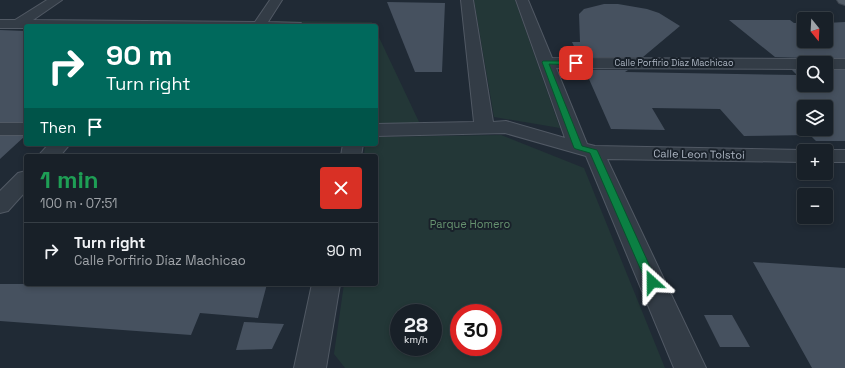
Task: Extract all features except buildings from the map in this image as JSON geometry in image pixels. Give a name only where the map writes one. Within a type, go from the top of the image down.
[{"type":"street","points":[[18,24],[56,0]]},
{"type":"street","points":[[260,24],[276,0]]},
{"type":"street","points":[[467,0],[484,128]]},
{"type":"street","points":[[522,0],[545,62],[690,368]]},
{"type":"street","points":[[0,24],[24,24]]},
{"type":"street","name":"Calle Porfirio Díaz Machicao","points":[[545,62],[797,64]]},
{"type":"street","points":[[833,64],[845,64]]},
{"type":"street","name":"Calle Leon Tolstoi","points":[[378,130],[506,127],[586,150],[797,156]]},
{"type":"street","points":[[0,129],[24,129]]},
{"type":"street","points":[[50,154],[58,146]]},
{"type":"street","points":[[833,156],[845,156]]},
{"type":"street","points":[[0,205],[24,180]]},
{"type":"street","points":[[310,368],[326,286]]},
{"type":"green space","points":[[474,0],[515,0],[560,128],[494,117]]},
{"type":"green space","points":[[276,21],[372,22],[373,24],[275,24]]},
{"type":"green space","points":[[378,35],[420,124],[378,124]]},
{"type":"green space","name":"Parque Homero","points":[[501,135],[584,168],[665,368],[345,368],[334,354],[344,286],[378,286],[378,154],[364,154],[365,146],[378,146],[378,137]]},
{"type":"route","points":[[576,63],[545,62],[578,148],[594,152],[652,282]]}]
